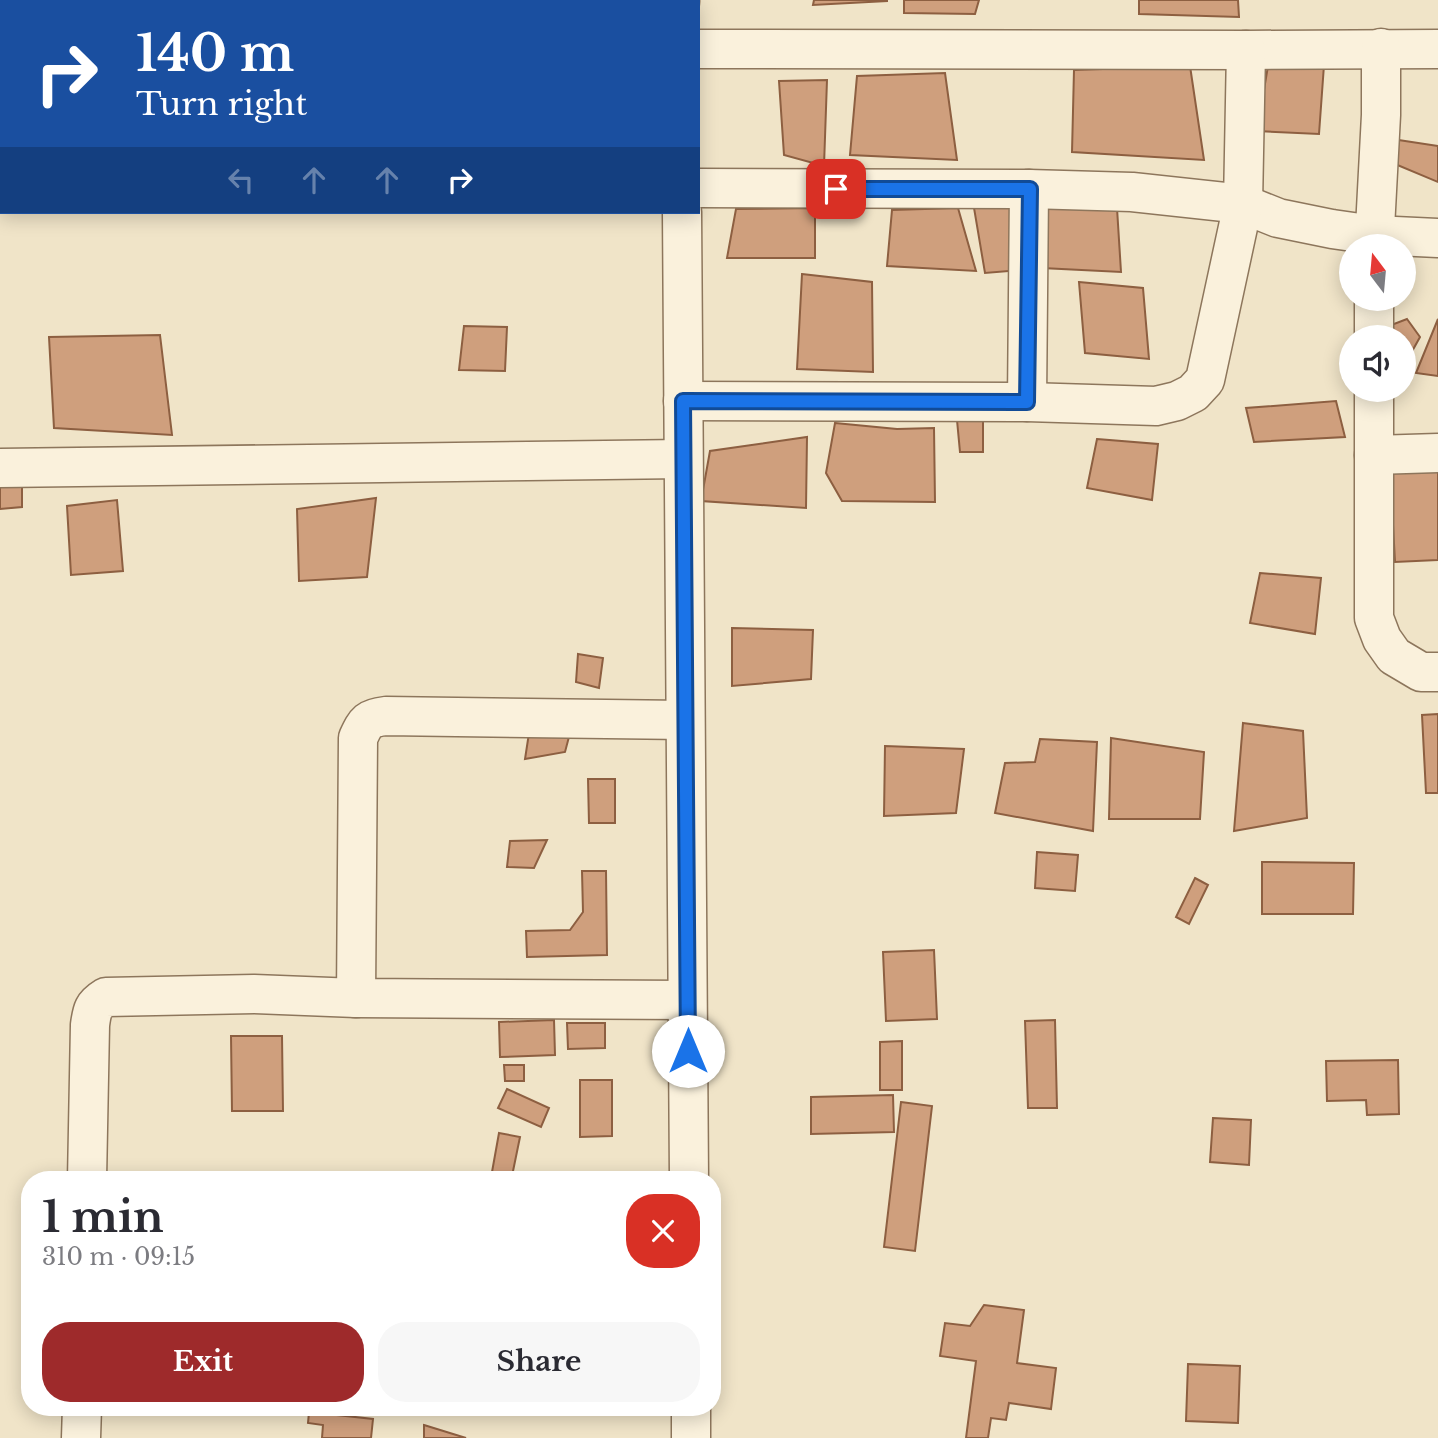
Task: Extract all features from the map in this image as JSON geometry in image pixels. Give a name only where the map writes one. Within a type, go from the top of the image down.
[{"type":"street","points":[[1374,234],[1381,48]]},
{"type":"street","points":[[700,49],[1438,49]]},
{"type":"street","points":[[683,401],[1027,402],[1156,406],[1177,401],[1193,393],[1205,380],[1243,204],[1246,50]]},
{"type":"street","points":[[700,188],[1132,192],[1243,204],[1278,218],[1350,234]]},
{"type":"street","points":[[1027,402],[1030,189]]},
{"type":"street","points":[[682,214],[689,1171]]},
{"type":"street","points":[[1416,239],[1438,238]]},
{"type":"street","points":[[1374,402],[1374,618],[1382,639],[1394,656],[1421,672],[1438,672]]},
{"type":"street","points":[[1374,455],[1438,453]]},
{"type":"street","points":[[0,468],[683,458]]},
{"type":"street","points":[[356,998],[358,738],[364,725],[372,718],[685,720]]},
{"type":"street","points":[[86,1171],[90,1025],[92,1010],[97,1002],[106,997],[227,995],[687,1000]]},
{"type":"street","points":[[81,1438],[82,1416]]},
{"type":"street","points":[[691,1416],[691,1438]]},
{"type":"building","points":[[814,0],[887,0],[887,1],[813,5]]},
{"type":"building","points":[[904,0],[979,0],[975,14],[904,13]]},
{"type":"building","points":[[1139,0],[1238,0],[1239,17],[1139,14]]},
{"type":"building","points":[[1324,65],[1319,134],[1257,131],[1268,66]]},
{"type":"building","points":[[1190,66],[1204,160],[1072,152],[1074,70]]},
{"type":"building","points":[[945,73],[957,160],[850,155],[857,76]]},
{"type":"building","points":[[827,80],[824,166],[784,155],[779,81]]},
{"type":"building","points":[[1392,139],[1438,146],[1438,182],[1395,164]]},
{"type":"building","points":[[1013,199],[1020,270],[985,273],[973,202]]},
{"type":"building","points":[[1046,206],[1117,208],[1121,272],[1042,268]]},
{"type":"building","points":[[815,208],[815,258],[727,258],[736,209]]},
{"type":"building","points":[[958,208],[976,271],[887,266],[892,210]]},
{"type":"building","points":[[802,274],[872,282],[873,372],[797,369]]},
{"type":"building","points":[[1079,282],[1143,288],[1149,359],[1085,353]]},
{"type":"building","points":[[1407,319],[1411,325],[1391,325]]},
{"type":"building","points":[[1438,319],[1438,376],[1416,373]]},
{"type":"building","points":[[464,326],[507,327],[505,371],[459,370]]},
{"type":"building","points":[[160,335],[172,435],[54,428],[49,337]]},
{"type":"building","points":[[1336,401],[1345,437],[1254,442],[1246,408]]},
{"type":"building","points":[[983,419],[983,452],[960,452],[957,420]]},
{"type":"building","points":[[835,423],[897,429],[934,428],[935,502],[842,501],[826,473]]},
{"type":"building","points":[[807,437],[806,508],[701,501],[710,451]]},
{"type":"building","points":[[1097,439],[1158,444],[1152,500],[1087,488]]},
{"type":"building","points":[[1390,469],[1438,472],[1438,560],[1395,562]]},
{"type":"building","points":[[22,484],[22,507],[0,509],[0,485]]},
{"type":"building","points":[[376,498],[367,577],[299,581],[297,509]]},
{"type":"building","points":[[117,500],[123,571],[71,575],[67,506]]},
{"type":"building","points":[[1260,573],[1321,578],[1315,634],[1250,623]]},
{"type":"building","points":[[732,628],[813,630],[811,679],[732,686]]},
{"type":"building","points":[[578,654],[603,658],[599,688],[576,682]]},
{"type":"building","points":[[1438,714],[1438,793],[1426,793],[1422,715]]},
{"type":"building","points":[[1243,723],[1303,731],[1307,818],[1234,831]]},
{"type":"building","points":[[529,733],[570,733],[565,752],[525,759]]},
{"type":"building","points":[[1111,738],[1204,752],[1200,819],[1109,819]]},
{"type":"building","points":[[1040,739],[1097,742],[1093,831],[995,813],[1005,763],[1035,762]]},
{"type":"building","points":[[885,746],[964,749],[956,813],[884,816]]},
{"type":"building","points":[[588,779],[615,779],[615,823],[589,823]]},
{"type":"building","points":[[547,840],[534,868],[507,867],[510,841]]},
{"type":"building","points":[[1037,852],[1078,855],[1075,891],[1035,888]]},
{"type":"building","points":[[1262,862],[1354,863],[1353,914],[1262,914]]},
{"type":"building","points":[[582,871],[606,871],[607,955],[527,957],[526,931],[570,930],[583,912]]},
{"type":"building","points":[[1195,878],[1208,885],[1189,924],[1176,917]]},
{"type":"building","points":[[934,950],[937,1019],[886,1021],[883,952]]},
{"type":"building","points":[[554,1020],[555,1055],[500,1057],[499,1022]]},
{"type":"building","points":[[1055,1020],[1057,1108],[1028,1108],[1025,1021]]},
{"type":"building","points":[[567,1023],[605,1023],[605,1048],[568,1049]]},
{"type":"building","points":[[231,1036],[282,1036],[283,1111],[232,1111]]},
{"type":"building","points":[[902,1041],[902,1090],[880,1090],[880,1042]]},
{"type":"building","points":[[1398,1060],[1399,1114],[1367,1115],[1366,1100],[1327,1101],[1326,1061]]},
{"type":"building","points":[[504,1065],[524,1065],[524,1081],[505,1081]]},
{"type":"building","points":[[580,1080],[612,1080],[612,1136],[580,1137]]},
{"type":"building","points":[[507,1089],[549,1108],[541,1127],[498,1108]]},
{"type":"building","points":[[893,1095],[894,1132],[811,1134],[811,1097]]},
{"type":"building","points":[[901,1102],[932,1106],[915,1251],[884,1247]]},
{"type":"building","points":[[1213,1118],[1251,1120],[1249,1165],[1210,1162]]},
{"type":"building","points":[[499,1133],[520,1137],[513,1171],[492,1171]]},
{"type":"building","points":[[984,1305],[1024,1310],[1017,1363],[1056,1368],[1051,1409],[1009,1403],[1006,1420],[991,1418],[988,1438],[966,1438],[976,1361],[940,1356],[945,1323],[970,1326]]},
{"type":"building","points":[[1188,1364],[1240,1366],[1238,1423],[1186,1421]]},
{"type":"building","points":[[309,1416],[373,1419],[371,1438],[322,1438],[323,1425],[308,1423]]},
{"type":"building","points":[[424,1425],[466,1438],[424,1438]]},
{"type":"route","points":[[688,1051],[683,401],[1027,402],[1030,189],[836,189]]}]
